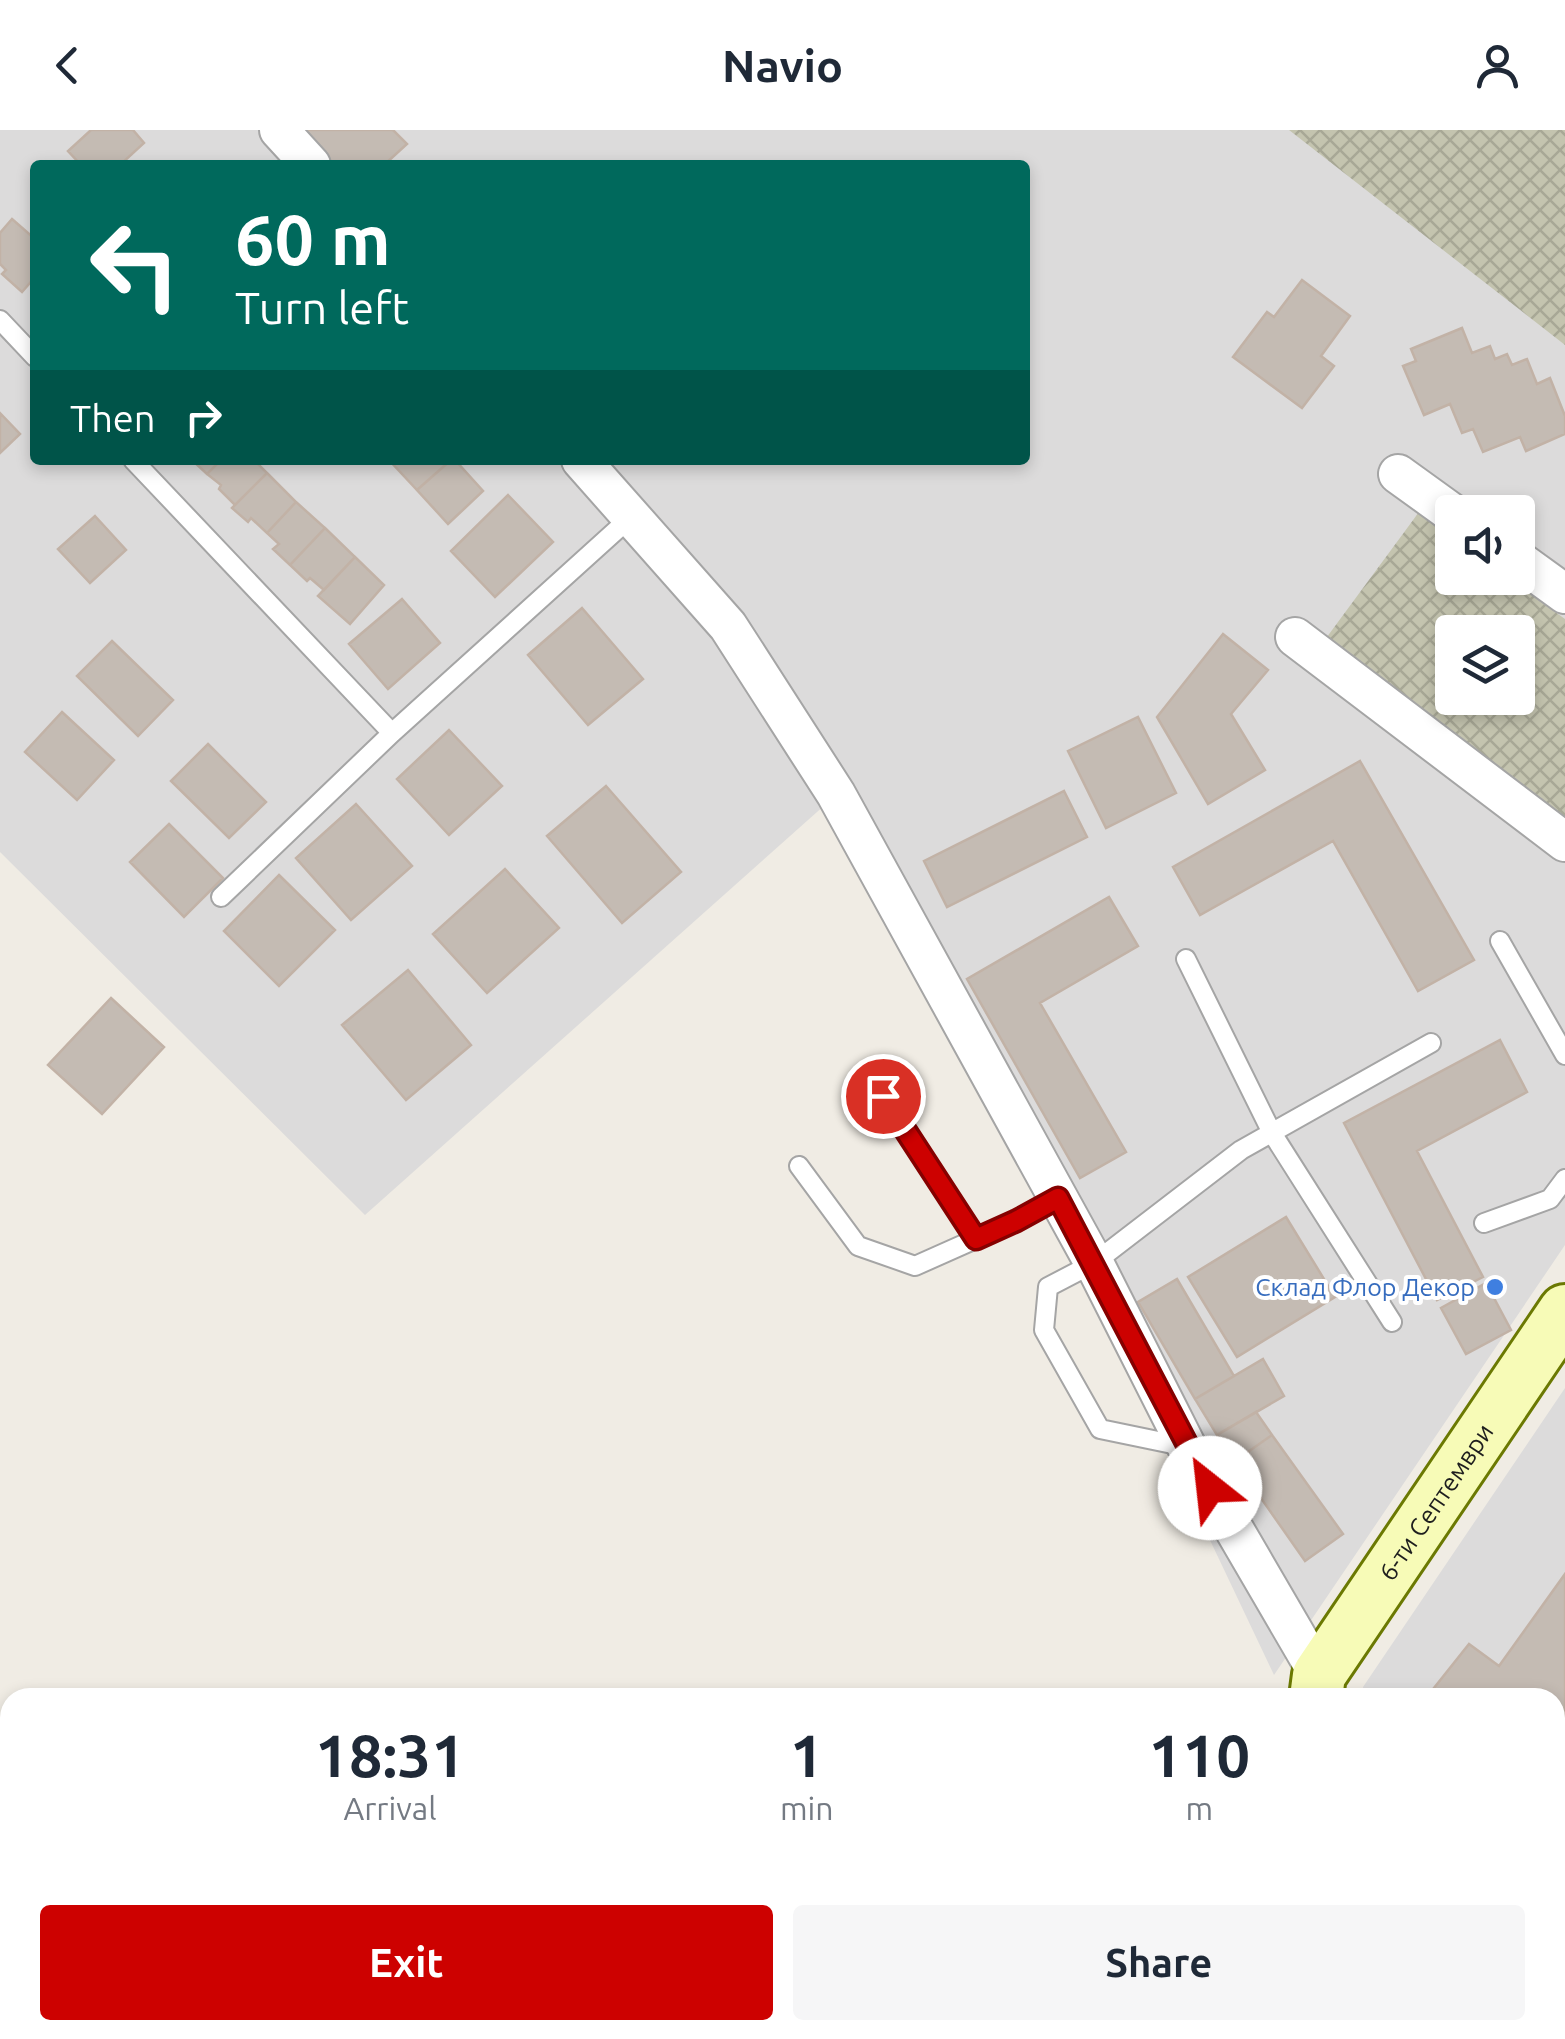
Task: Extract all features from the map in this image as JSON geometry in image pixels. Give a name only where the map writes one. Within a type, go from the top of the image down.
[{"type":"street","points":[[279,130],[306,160]]},
{"type":"street","points":[[586,465],[728,626],[836,794],[1094,1263],[1187,1447],[1318,1686]]},
{"type":"street","points":[[1398,474],[1435,501]]},
{"type":"street","points":[[1535,572],[1565,594]]},
{"type":"street","points":[[1295,637],[1565,842]]},
{"type":"street","name":"6-ти Септември","points":[[1318,1686],[1565,1311]]},
{"type":"lane","points":[[0,320],[30,352]]},
{"type":"lane","points":[[138,465],[392,733]]},
{"type":"lane","points":[[222,897],[392,733],[632,516]]},
{"type":"lane","points":[[1500,941],[1565,1055]]},
{"type":"lane","points":[[1186,958],[1272,1132],[1392,1322]]},
{"type":"lane","points":[[1187,1447],[1100,1429],[1044,1330],[1048,1288],[1094,1263],[1241,1150],[1431,1044]]},
{"type":"lane","points":[[883,1096],[976,1239]]},
{"type":"lane","points":[[799,1166],[858,1246],[915,1266],[1058,1198]]},
{"type":"lane","points":[[1484,1223],[1550,1199],[1565,1179]]},
{"type":"shaded area","points":[[0,130],[1565,130],[1565,1245],[1274,1675],[1088,1283],[826,804],[365,1215],[0,852]]},
{"type":"shaded area","points":[[1289,130],[1565,130],[1565,345]]},
{"type":"shaded area","points":[[1419,512],[1435,524],[1435,595],[1532,595],[1565,619],[1565,820],[1324,641]]},
{"type":"shaded area","points":[[1565,1388],[1565,1688],[1363,1687]]},
{"type":"building","points":[[91,130],[133,130],[144,143],[125,160],[76,160],[68,151]]},
{"type":"building","points":[[300,130],[393,130],[407,144],[389,160],[328,160]]},
{"type":"building","points":[[12,219],[30,235],[30,283],[22,292],[2,274],[6,270],[0,264],[0,233]]},
{"type":"building","points":[[1302,280],[1350,316],[1321,356],[1334,366],[1302,408],[1233,357],[1267,312],[1274,317]]},
{"type":"building","points":[[1462,328],[1472,353],[1490,346],[1495,359],[1507,354],[1512,365],[1527,359],[1537,384],[1550,378],[1565,416],[1565,434],[1526,451],[1520,437],[1483,452],[1473,429],[1462,433],[1450,404],[1424,415],[1403,366],[1416,361],[1411,349]]},
{"type":"building","points":[[0,413],[20,434],[0,453]]},
{"type":"building","points":[[197,465],[216,465],[207,474]]},
{"type":"building","points":[[216,465],[259,465],[267,473],[235,505],[219,489],[221,485],[207,474]]},
{"type":"building","points":[[394,465],[445,465],[417,490]]},
{"type":"building","points":[[445,465],[460,465],[483,491],[448,524],[417,490]]},
{"type":"building","points":[[267,473],[296,502],[267,533],[232,508]]},
{"type":"building","points":[[508,495],[553,542],[495,597],[451,551]]},
{"type":"building","points":[[296,502],[325,528],[290,565],[273,549],[279,544],[267,533]]},
{"type":"building","points":[[95,516],[126,550],[90,583],[58,549]]},
{"type":"building","points":[[325,528],[355,557],[324,590],[290,565]]},
{"type":"building","points":[[355,557],[384,585],[350,624],[318,596]]},
{"type":"building","points":[[402,599],[440,643],[388,689],[349,644]]},
{"type":"building","points":[[582,608],[643,679],[588,725],[528,655]]},
{"type":"building","points":[[1223,634],[1268,670],[1231,714],[1265,770],[1208,804],[1157,717]]},
{"type":"building","points":[[112,641],[173,700],[138,736],[77,676]]},
{"type":"building","points":[[62,712],[114,760],[77,800],[25,752]]},
{"type":"building","points":[[1138,717],[1176,793],[1106,828],[1068,751]]},
{"type":"building","points":[[449,730],[502,786],[449,835],[397,779]]},
{"type":"building","points":[[208,744],[266,802],[229,838],[171,781]]},
{"type":"building","points":[[1360,761],[1474,960],[1418,991],[1333,841],[1200,915],[1173,867]]},
{"type":"building","points":[[606,786],[681,872],[622,923],[547,836]]},
{"type":"building","points":[[1064,791],[1087,837],[947,907],[924,861]]},
{"type":"building","points":[[356,804],[412,866],[351,920],[296,858]]},
{"type":"building","points":[[169,824],[223,878],[184,917],[130,862]]},
{"type":"building","points":[[505,869],[559,928],[487,993],[433,934]]},
{"type":"building","points":[[279,875],[335,930],[279,986],[224,931]]},
{"type":"building","points":[[1109,897],[1138,946],[1040,1003],[1126,1152],[1080,1178],[967,979]]},
{"type":"building","points":[[408,970],[471,1045],[406,1100],[342,1025]]},
{"type":"building","points":[[111,998],[164,1047],[102,1114],[48,1065]]},
{"type":"building","points":[[1500,1040],[1527,1092],[1417,1151],[1483,1277],[1437,1300],[1344,1123]]},
{"type":"building","points":[[1286,1217],[1335,1297],[1237,1357],[1188,1277]]},
{"type":"building","points":[[1177,1279],[1234,1376],[1195,1399],[1138,1302]]},
{"type":"building","points":[[1486,1283],[1511,1330],[1466,1354],[1441,1308]]},
{"type":"building","points":[[1263,1359],[1284,1396],[1217,1435],[1195,1399]]},
{"type":"building","points":[[1256,1412],[1272,1435],[1235,1461],[1217,1435]]},
{"type":"building","points":[[1272,1435],[1343,1534],[1305,1561],[1235,1461]]},
{"type":"building","points":[[1565,1574],[1565,1688],[1434,1688],[1469,1644],[1499,1666]]},
{"type":"place","name":"Склад Флор Декор","points":[[1495,1287]]},
{"type":"route","points":[[883,1096],[976,1239],[1058,1198],[1210,1488]]}]
